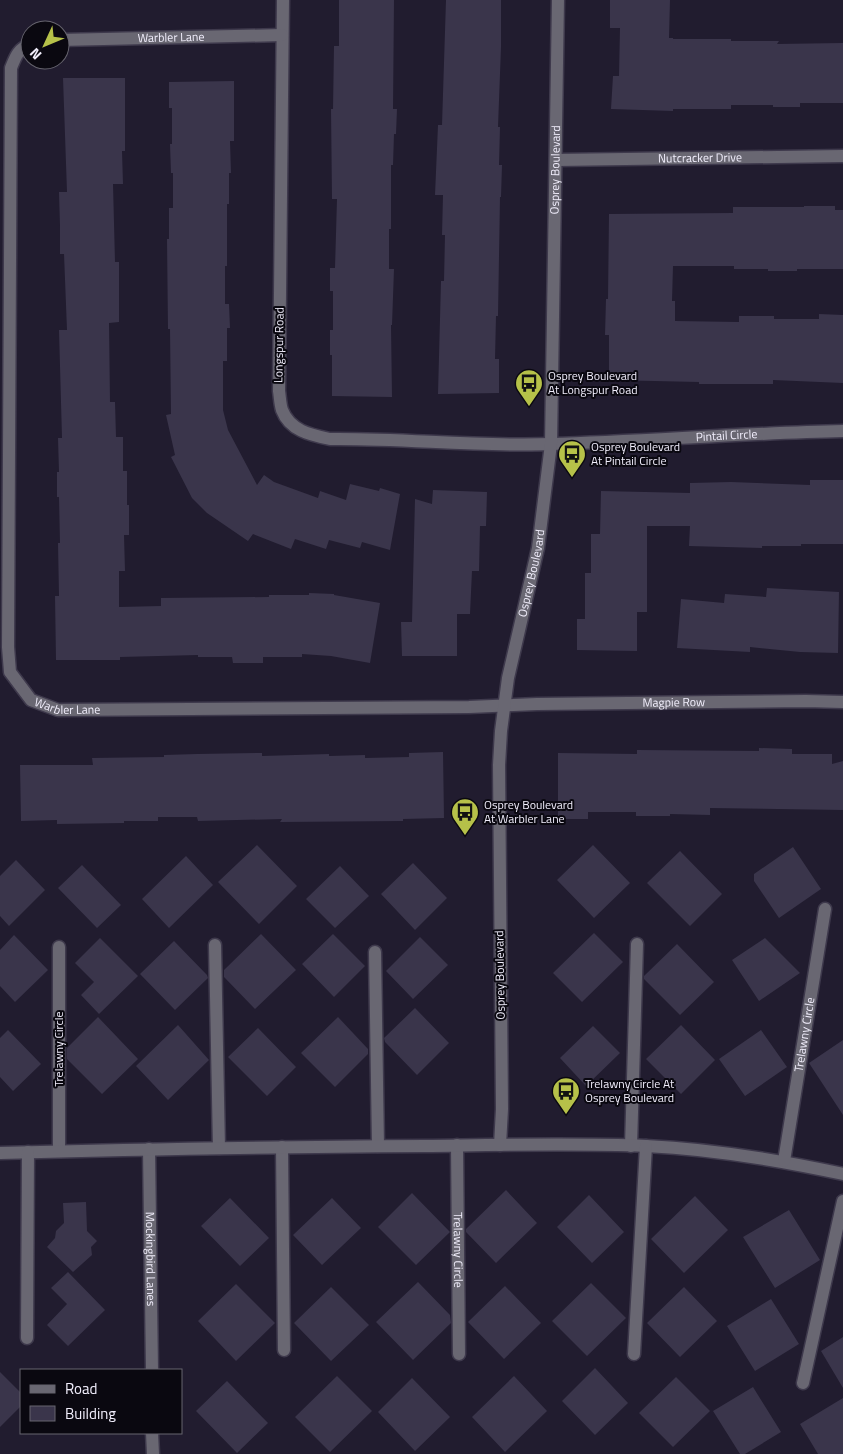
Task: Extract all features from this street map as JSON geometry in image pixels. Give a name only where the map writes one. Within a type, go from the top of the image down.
[{"type":"street","name":"Longspur Road","points":[[283,0],[279,391],[282,411],[292,425],[306,434],[330,439],[550,444]]},
{"type":"street","name":"Osprey Boulevard","points":[[500,1145],[502,1109],[498,823],[500,757],[504,705],[516,642],[538,548],[550,444],[558,0]]},
{"type":"street","name":"Warbler Lane","points":[[70,40],[282,35]]},
{"type":"street","name":"Warbler Lane","points":[[20,51],[16,55],[11,68],[8,627],[10,672],[31,700],[58,710],[470,707],[504,705]]},
{"type":"street","name":"Nutcracker Drive","points":[[556,160],[843,156]]},
{"type":"street","name":"Pintail Circle","points":[[550,444],[843,431]]},
{"type":"street","name":"Magpie Row","points":[[504,705],[843,702]]},
{"type":"street","name":"Trelawny Circle","points":[[784,1161],[825,910]]},
{"type":"street","points":[[631,1146],[637,944]]},
{"type":"street","points":[[215,945],[219,1148]]},
{"type":"street","name":"Trelawny Circle","points":[[59,947],[59,1151]]},
{"type":"street","points":[[375,952],[378,1146]]},
{"type":"street","points":[[0,1153],[457,1145],[646,1146],[784,1161],[843,1174]]},
{"type":"street","name":"Trelawny Circle","points":[[457,1145],[460,1354]]},
{"type":"street","points":[[634,1354],[646,1146]]},
{"type":"street","points":[[282,1147],[284,1350]]},
{"type":"street","name":"Mockingbird Lanes","points":[[149,1149],[152,1369]]},
{"type":"street","points":[[26,1338],[28,1152]]},
{"type":"street","points":[[803,1383],[843,1201]]},
{"type":"street","points":[[152,1434],[153,1454]]},
{"type":"building","points":[[339,0],[394,0],[393,109],[397,109],[393,165],[391,165],[391,229],[389,229],[389,269],[394,269],[391,325],[392,397],[332,396],[330,330],[333,330],[333,291],[330,291],[330,268],[335,268],[337,199],[332,199],[331,109],[333,109],[334,46],[339,46]]},
{"type":"building","points":[[446,0],[501,0],[498,127],[500,127],[499,165],[502,165],[495,359],[499,359],[499,393],[438,394],[441,281],[444,281],[445,235],[442,235],[443,195],[435,195],[438,125],[442,125]]},
{"type":"building","points":[[610,0],[670,0],[669,38],[673,39],[779,41],[777,44],[843,43],[843,103],[800,103],[800,107],[731,105],[731,109],[673,109],[673,111],[611,109],[613,76],[619,76],[620,28],[610,28]]},
{"type":"building","points":[[63,78],[125,78],[125,151],[122,151],[123,184],[113,184],[115,262],[119,262],[119,322],[109,323],[110,402],[115,402],[116,437],[123,437],[123,471],[127,471],[127,505],[129,505],[129,535],[124,535],[125,571],[119,571],[119,607],[161,606],[161,598],[269,597],[269,595],[309,595],[309,593],[334,594],[380,603],[370,663],[331,656],[302,654],[302,657],[263,657],[263,663],[233,663],[232,657],[198,657],[198,655],[120,657],[120,660],[56,660],[55,596],[59,596],[58,543],[60,543],[57,472],[59,472],[58,438],[62,438],[59,330],[67,330],[64,254],[60,254],[59,192],[67,192]]},
{"type":"building","points":[[234,81],[234,141],[230,141],[231,173],[229,173],[229,204],[227,204],[227,266],[225,266],[225,304],[229,304],[230,328],[227,328],[227,361],[223,361],[223,410],[228,430],[257,485],[264,475],[274,482],[318,498],[320,491],[346,500],[350,484],[379,491],[380,488],[400,494],[390,550],[362,542],[360,548],[329,540],[326,549],[295,539],[291,549],[253,534],[248,541],[207,513],[192,498],[171,457],[175,455],[166,415],[171,414],[167,239],[169,239],[169,208],[173,208],[173,173],[171,173],[170,144],[172,144],[172,108],[169,108],[169,82]]},
{"type":"building","points":[[835,206],[835,210],[843,210],[843,269],[768,271],[768,269],[734,269],[734,266],[673,266],[672,301],[675,301],[675,321],[739,322],[739,316],[774,316],[774,319],[819,319],[819,314],[843,315],[843,383],[773,380],[773,384],[699,384],[699,382],[609,380],[609,335],[605,335],[606,299],[608,299],[609,214],[733,213],[733,207]]},
{"type":"building","points":[[810,480],[843,480],[843,544],[801,544],[801,546],[762,546],[762,548],[689,546],[690,526],[647,526],[647,612],[637,612],[637,651],[577,650],[577,619],[585,619],[585,573],[591,573],[591,534],[600,534],[601,491],[690,493],[690,483],[731,482],[810,485]]},
{"type":"building","points":[[433,490],[487,492],[486,526],[480,526],[479,571],[472,571],[470,614],[457,614],[457,656],[402,656],[401,622],[412,622],[415,499],[432,504]]},
{"type":"building","points":[[767,588],[839,592],[838,653],[800,652],[750,647],[750,652],[677,648],[681,599],[724,603],[725,594],[766,597]]},
{"type":"building","points":[[759,748],[792,749],[792,754],[832,754],[832,764],[843,761],[843,810],[710,808],[710,815],[670,814],[670,816],[636,816],[636,812],[588,812],[588,819],[558,819],[558,753],[637,754],[637,750],[759,751]]},
{"type":"building","points":[[443,752],[444,818],[403,819],[403,821],[280,822],[282,819],[198,821],[197,817],[158,817],[158,821],[57,824],[57,820],[21,821],[20,765],[93,765],[92,758],[164,757],[164,755],[262,753],[262,756],[329,754],[329,756],[365,755],[365,758],[409,757],[409,753]]},
{"type":"building","points":[[257,845],[297,886],[259,924],[218,882]]},
{"type":"building","points":[[593,845],[630,883],[594,918],[557,880]]},
{"type":"building","points":[[793,847],[821,889],[779,918],[754,881],[754,874]]},
{"type":"building","points":[[680,851],[722,894],[690,926],[647,883]]},
{"type":"building","points":[[186,856],[213,885],[169,928],[142,899]]},
{"type":"building","points":[[16,860],[45,890],[9,926],[0,916],[0,876]]},
{"type":"building","points":[[413,863],[447,898],[415,930],[381,894]]},
{"type":"building","points":[[82,865],[121,905],[97,928],[58,888]]},
{"type":"building","points":[[340,866],[369,896],[335,928],[306,899]]},
{"type":"building","points":[[594,933],[623,962],[582,1002],[553,973]]},
{"type":"building","points":[[261,934],[296,970],[255,1009],[224,977],[224,970]]},
{"type":"building","points":[[333,934],[365,966],[334,997],[302,964]]},
{"type":"building","points":[[14,935],[48,970],[15,1002],[0,986],[0,950]]},
{"type":"building","points":[[420,937],[448,965],[413,999],[386,971]]},
{"type":"building","points":[[100,938],[138,976],[99,1014],[81,995],[94,982],[75,963]]},
{"type":"building","points":[[765,938],[800,973],[759,1001],[732,960]]},
{"type":"building","points":[[174,941],[208,978],[175,1010],[140,974]]},
{"type":"building","points":[[677,944],[714,982],[680,1015],[644,979],[644,976]]},
{"type":"building","points":[[415,1008],[449,1043],[417,1075],[385,1042],[384,1038]]},
{"type":"building","points":[[98,1017],[138,1059],[102,1094],[67,1059],[67,1048]]},
{"type":"building","points":[[338,1017],[368,1049],[368,1054],[335,1087],[301,1053]]},
{"type":"building","points":[[178,1025],[209,1060],[168,1100],[136,1066]]},
{"type":"building","points":[[681,1025],[715,1060],[681,1094],[646,1059]]},
{"type":"building","points":[[593,1026],[620,1053],[586,1086],[560,1058]]},
{"type":"building","points":[[258,1028],[296,1067],[267,1096],[228,1057]]},
{"type":"building","points":[[8,1030],[41,1064],[13,1091],[0,1077],[0,1038]]},
{"type":"building","points":[[761,1030],[787,1067],[745,1096],[719,1059]]},
{"type":"building","points":[[843,1040],[843,1115],[809,1063]]},
{"type":"building","points":[[506,1190],[537,1223],[496,1263],[466,1232],[466,1229]]},
{"type":"building","points":[[412,1193],[450,1232],[416,1265],[378,1227]]},
{"type":"building","points":[[589,1195],[624,1232],[592,1263],[557,1227]]},
{"type":"building","points":[[695,1196],[728,1230],[684,1273],[651,1239]]},
{"type":"building","points":[[230,1198],[269,1238],[240,1266],[201,1226]]},
{"type":"building","points":[[332,1198],[361,1228],[322,1265],[293,1235]]},
{"type":"building","points":[[86,1202],[87,1231],[97,1241],[91,1247],[92,1255],[73,1272],[47,1247],[55,1238],[56,1231],[64,1223],[63,1203]]},
{"type":"building","points":[[789,1210],[820,1260],[775,1288],[743,1237]]},
{"type":"building","points":[[68,1272],[105,1310],[68,1346],[47,1325],[67,1304],[51,1288]]},
{"type":"building","points":[[418,1282],[450,1315],[451,1323],[413,1360],[376,1322]]},
{"type":"building","points":[[591,1283],[626,1318],[587,1356],[552,1321]]},
{"type":"building","points":[[236,1284],[275,1323],[236,1361],[198,1321]]},
{"type":"building","points":[[505,1286],[541,1323],[504,1359],[468,1322]]},
{"type":"building","points":[[331,1287],[369,1325],[331,1361],[294,1323]]},
{"type":"building","points":[[684,1287],[717,1321],[680,1357],[647,1323]]},
{"type":"building","points":[[771,1299],[799,1344],[755,1371],[727,1326]]},
{"type":"building","points":[[843,1337],[843,1388],[821,1351]]},
{"type":"building","points":[[595,1368],[628,1403],[595,1435],[562,1401]]},
{"type":"building","points":[[0,1372],[20,1392],[20,1407],[0,1427]]},
{"type":"building","points":[[337,1376],[372,1411],[330,1452],[295,1417]]},
{"type":"building","points":[[514,1376],[547,1411],[505,1452],[472,1417]]},
{"type":"building","points":[[676,1377],[710,1411],[673,1447],[639,1413]]},
{"type":"building","points":[[412,1378],[450,1417],[415,1451],[378,1412]]},
{"type":"building","points":[[227,1381],[268,1423],[237,1453],[196,1411]]},
{"type":"building","points":[[753,1387],[781,1432],[745,1454],[740,1454],[713,1411]]},
{"type":"building","points":[[843,1398],[843,1454],[818,1454],[800,1424]]},
{"type":"place","name":"Osprey Boulevard At Longspur Road","points":[[529,407]]},
{"type":"place","name":"Osprey Boulevard At Pintail Circle","points":[[572,478]]},
{"type":"place","name":"Osprey Boulevard At Warbler Lane","points":[[465,836]]},
{"type":"place","name":"Trelawny Circle At Osprey Boulevard","points":[[566,1115]]}]
